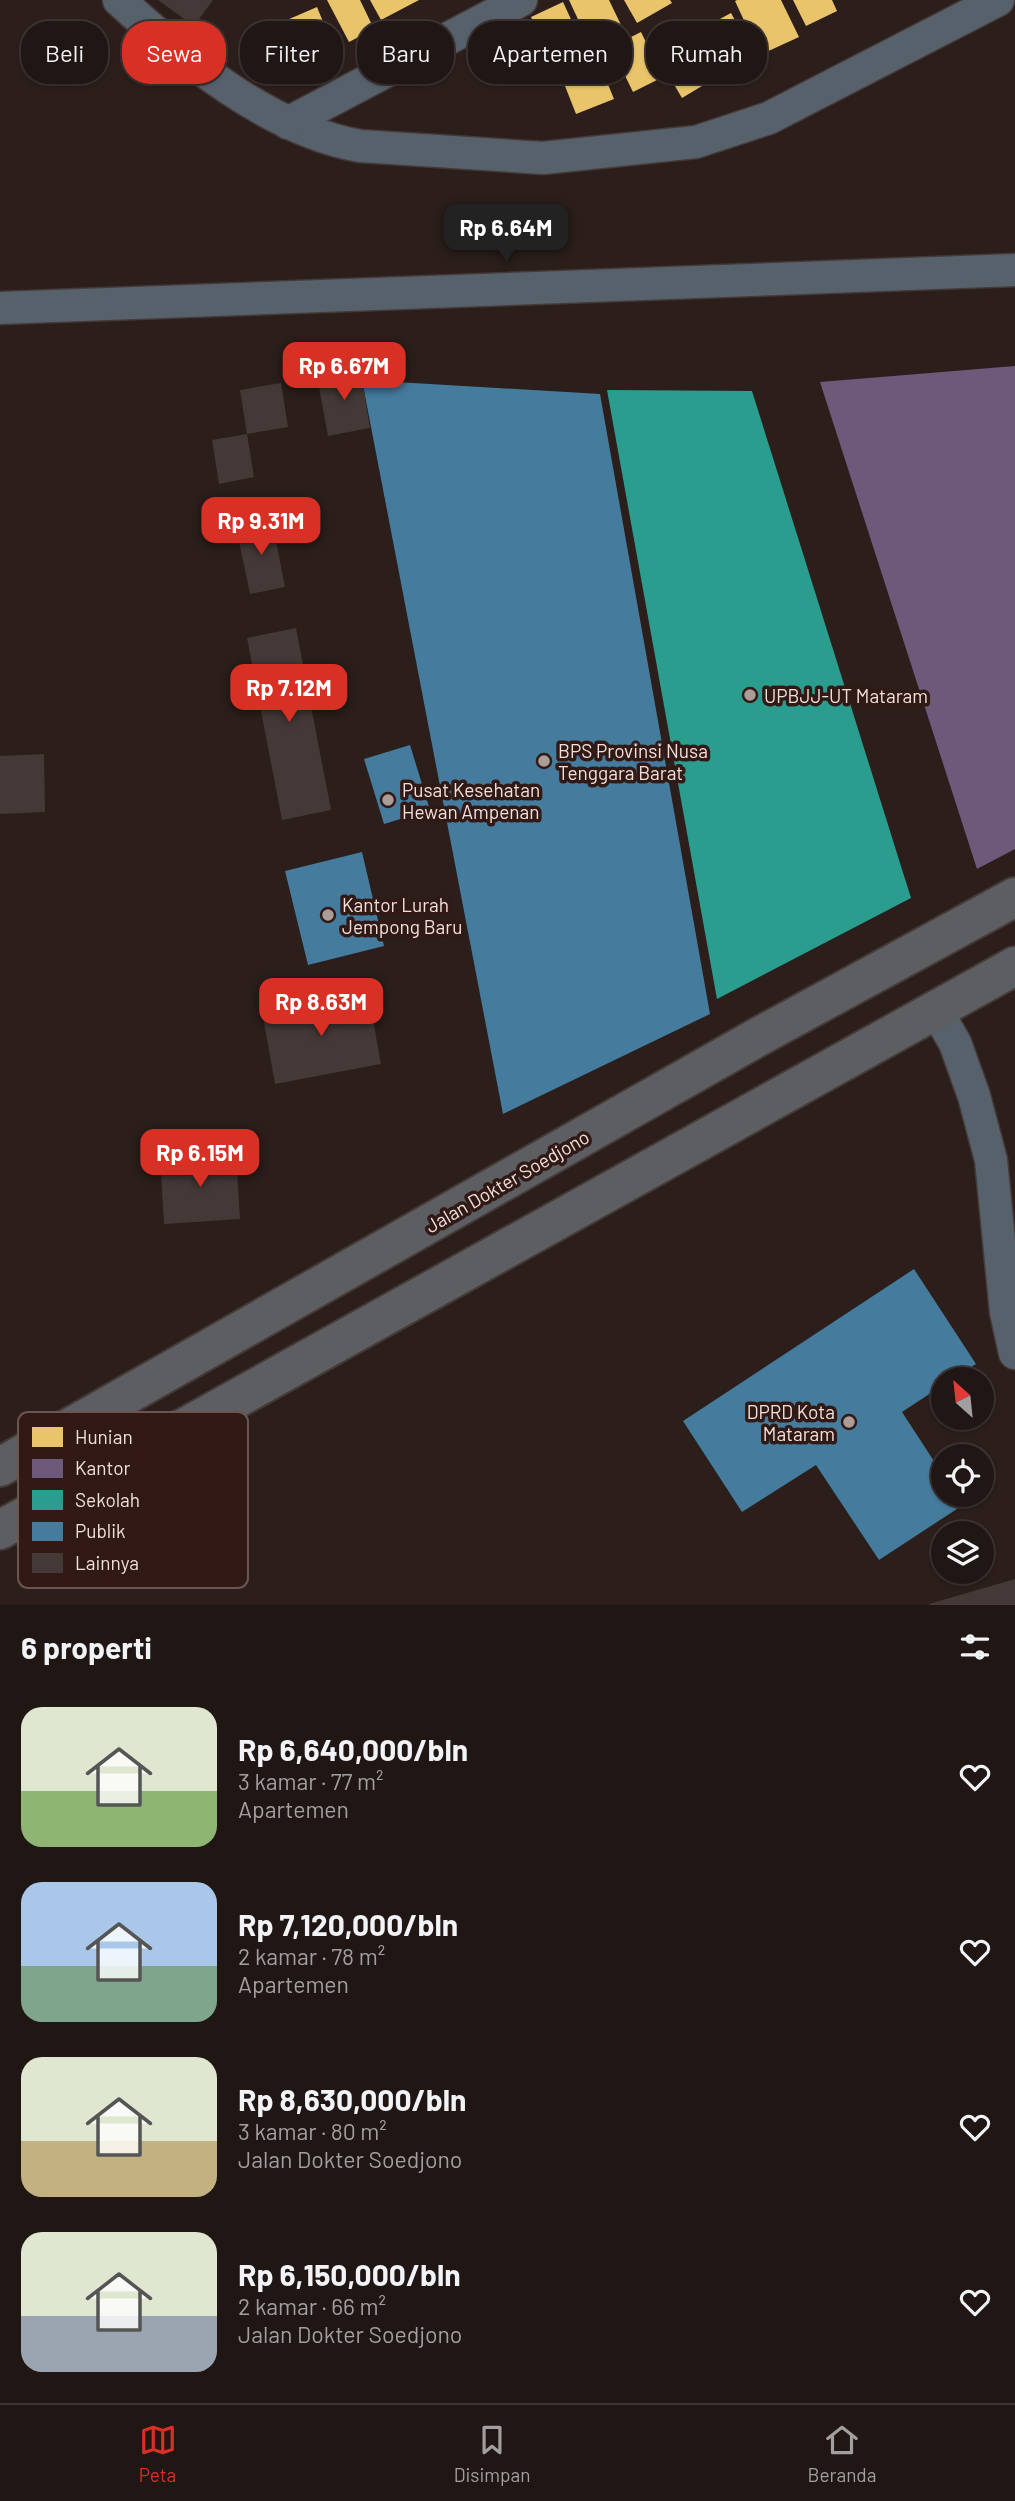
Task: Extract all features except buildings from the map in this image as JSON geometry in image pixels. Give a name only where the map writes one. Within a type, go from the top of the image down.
[{"type":"highway","name":"Jalan Dokter Soedjono","points":[[97,1412],[758,1037],[1015,897]]},
{"type":"highway","points":[[212,1412],[1015,967]]},
{"type":"highway","name":"Jalan Dokter Soedjono","points":[[0,1467],[18,1457]]},
{"type":"highway","points":[[0,1530],[18,1520]]},
{"type":"street","points":[[119,0],[174,50],[288,123],[335,142],[543,158],[696,142],[769,118],[998,0]]},
{"type":"street","points":[[288,123],[521,0]]},
{"type":"street","points":[[0,309],[1015,270]]},
{"type":"street","points":[[936,1010],[955,1043],[971,1086],[991,1160],[1006,1312],[1015,1353]]},
{"type":"place","name":"UPBJJ-UT Mataram","points":[[750,695]]},
{"type":"place","name":"BPS Provinsi Nusa Tenggara Barat","points":[[544,761]]},
{"type":"place","name":"Pusat Kesehatan Hewan Ampenan","points":[[388,800]]},
{"type":"place","name":"Kantor Lurah Jempong Baru","points":[[328,915]]},
{"type":"place","name":"DPRD Kota Mataram","points":[[849,1422]]}]
